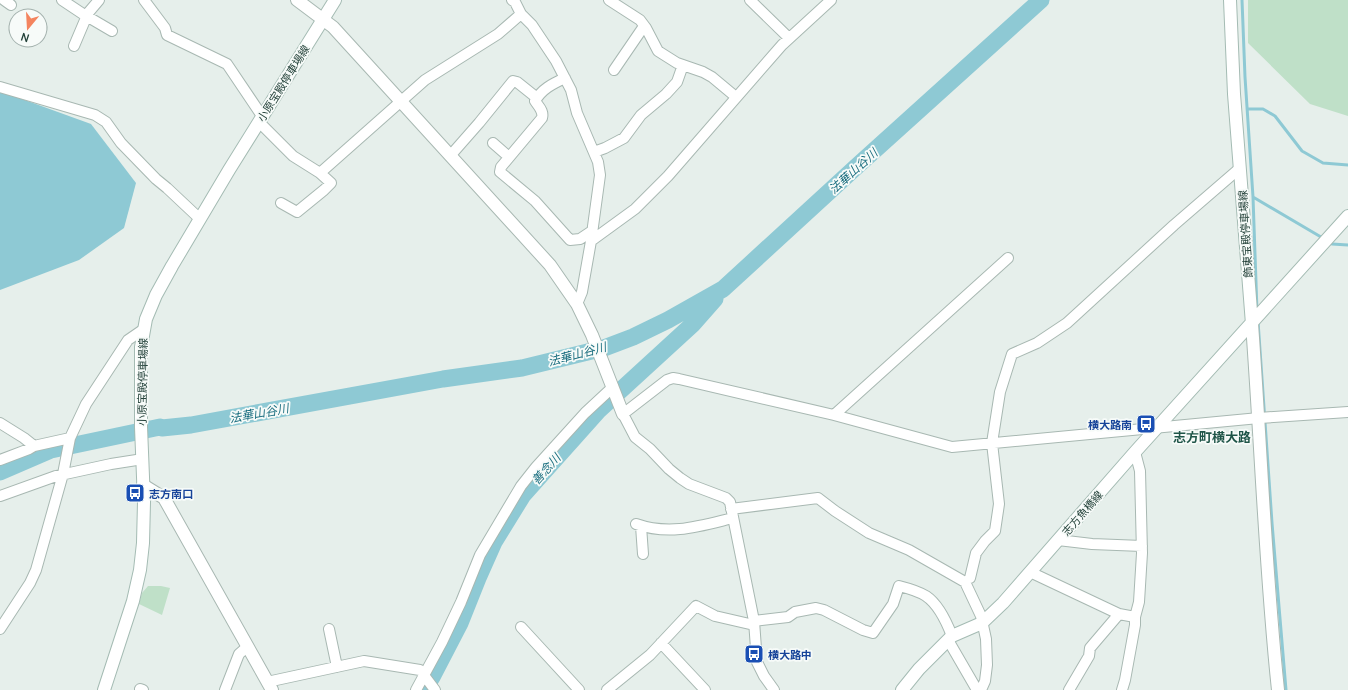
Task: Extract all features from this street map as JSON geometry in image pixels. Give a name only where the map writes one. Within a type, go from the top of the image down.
[{"type":"main road","points":[[297,0],[333,27],[550,265],[577,304],[593,338],[622,410]]},
{"type":"main road","name":"小原宝殿停車場線","points":[[104,690],[133,601],[144,543],[141,347],[144,329],[150,309],[165,278],[200,219],[335,0]]},
{"type":"main road","name":"飾東宝殿停車場線","points":[[1230,0],[1232,64],[1240,168],[1256,318],[1264,418],[1271,632],[1278,690]]},
{"type":"main road","points":[[1256,318],[1348,216]]},
{"type":"main road","name":"志方魚橋線","points":[[902,690],[919,669],[950,638],[982,623],[1003,603],[1135,452],[1256,318]]},
{"type":"main road","points":[[143,485],[164,498],[270,686]]},
{"type":"street","points":[[62,0],[86,17],[112,32]]},
{"type":"street","points":[[74,46],[86,17],[99,0]]},
{"type":"street","points":[[144,0],[165,28],[167,35],[227,64],[261,119],[293,156],[320,173],[331,183],[297,212],[281,203]]},
{"type":"street","points":[[609,0],[640,20],[658,51],[677,63],[703,72],[712,77],[736,97]]},
{"type":"street","points":[[750,0],[789,38]]},
{"type":"street","points":[[564,78],[544,89],[537,98],[535,101],[542,110],[542,118],[501,167],[500,172],[536,201],[570,240],[592,236],[635,209],[668,176],[789,38],[831,0]]},
{"type":"street","points":[[517,1],[521,14],[532,25],[556,60],[571,90],[577,113],[598,162],[600,174],[592,236],[582,292],[577,304]]},
{"type":"street","points":[[320,173],[425,80],[498,34],[521,14]]},
{"type":"street","points":[[614,70],[642,29],[646,28]]},
{"type":"street","points":[[594,152],[624,138],[641,115],[666,94],[677,82],[683,65]]},
{"type":"street","points":[[450,156],[513,81],[517,82],[537,98]]},
{"type":"street","points":[[0,87],[95,115],[103,120],[121,143],[156,179],[200,219]]},
{"type":"street","points":[[493,143],[509,157]]},
{"type":"street","points":[[970,578],[976,553],[995,531],[999,504],[992,443],[1000,392],[1012,354],[1037,343],[1067,323],[1174,225],[1240,168]]},
{"type":"street","points":[[834,415],[1008,258]]},
{"type":"street","points":[[0,629],[30,583],[36,570],[63,474],[70,438],[86,404],[128,340],[144,329]]},
{"type":"street","points":[[774,690],[764,676],[757,662],[754,623],[730,502],[726,498],[689,484],[669,469],[650,449],[635,437],[622,410],[667,380],[673,378],[834,415],[952,447],[1264,418],[1348,412]]},
{"type":"street","points":[[416,690],[452,622],[480,556],[521,486],[585,413],[613,388]]},
{"type":"street","points":[[0,423],[34,446]]},
{"type":"street","points":[[0,460],[34,446],[70,438]]},
{"type":"street","points":[[1122,690],[1127,672],[1135,617],[1139,602],[1142,546],[1140,471],[1135,452]]},
{"type":"street","points":[[0,496],[63,474],[143,457]]},
{"type":"street","points":[[643,554],[639,525],[646,527],[684,530],[732,513],[818,498],[869,533],[909,550],[965,582],[981,616],[986,639],[988,657],[986,674],[981,690]]},
{"type":"street","points":[[1058,540],[1092,544],[1142,546]]},
{"type":"street","points":[[1030,572],[1119,614],[1135,617]]},
{"type":"street","points":[[607,690],[650,655],[696,606],[715,616],[754,623],[788,617],[795,612],[816,608],[824,610],[863,630],[873,633],[893,604],[899,586],[925,596],[930,600],[949,627],[950,638],[977,690]]},
{"type":"street","points":[[1069,690],[1089,656],[1090,648],[1119,614]]},
{"type":"street","points":[[521,627],[579,690]]},
{"type":"street","points":[[329,629],[337,667]]},
{"type":"street","points":[[661,643],[705,690]]},
{"type":"street","points":[[225,690],[239,654],[247,647]]},
{"type":"street","points":[[270,686],[364,661],[420,670],[435,690]]},
{"type":"green space","points":[[1248,0],[1348,0],[1348,116],[1310,104],[1248,43]]},
{"type":"green space","points":[[148,586],[170,588],[162,615],[139,604],[142,593]]},
{"type":"water","points":[[0,91],[91,124],[136,183],[124,228],[79,260],[0,290]]},
{"type":"waterway","name":"法華山谷川","points":[[0,472],[51,450],[160,427],[191,425],[443,379],[522,368],[604,348],[633,337],[668,320],[723,289],[1041,0]]},
{"type":"waterway","points":[[1242,0],[1245,77],[1253,197],[1257,311]]},
{"type":"waterway","points":[[1247,109],[1263,109],[1275,116],[1302,151],[1323,163],[1348,165]]},
{"type":"waterway","points":[[1253,197],[1321,237]]},
{"type":"waterway","points":[[1332,244],[1348,245]]},
{"type":"waterway","name":"善念川","points":[[424,690],[460,623],[494,542],[523,495],[598,411],[693,324],[715,299]]},
{"type":"waterway","points":[[1258,321],[1272,523],[1286,690]]},
{"type":"place","name":"横大路南","points":[[1146,424]]},
{"type":"place","name":"志方南口","points":[[135,493]]},
{"type":"place","name":"横大路中","points":[[754,654]]},
{"type":"district","name":"志方町横大路","points":[[1212,437]]}]
